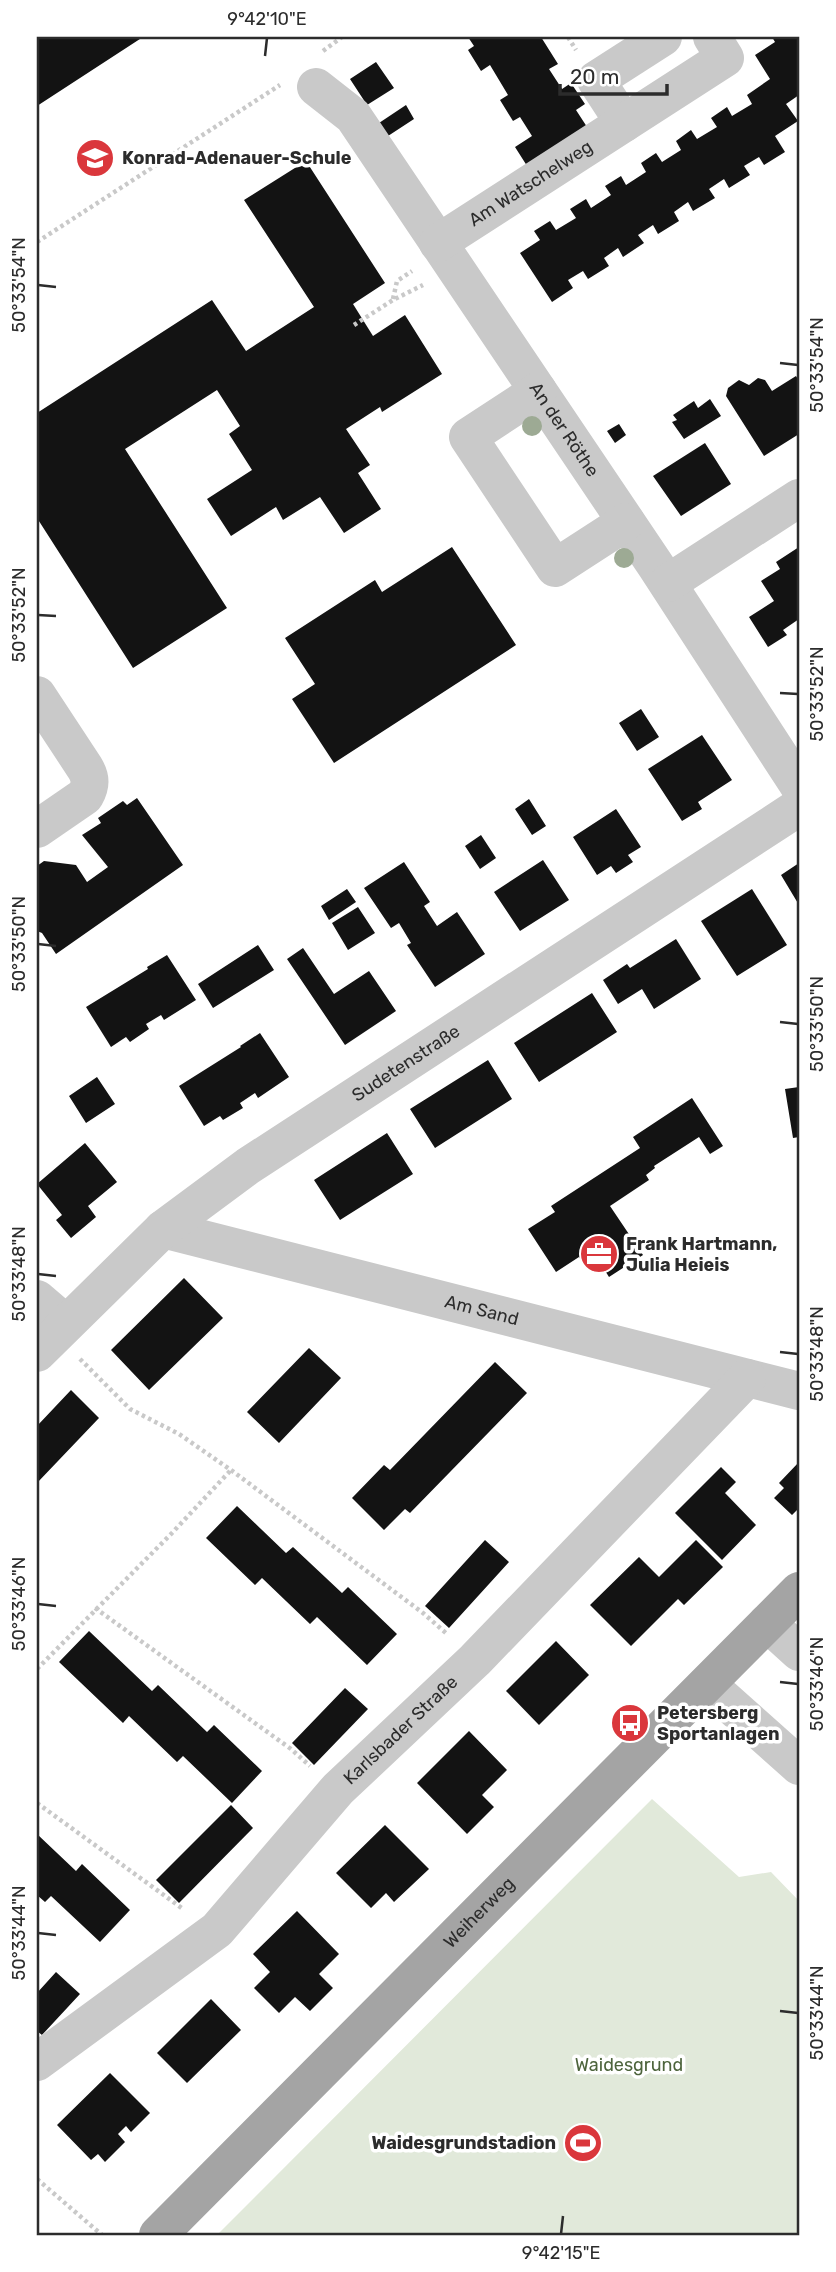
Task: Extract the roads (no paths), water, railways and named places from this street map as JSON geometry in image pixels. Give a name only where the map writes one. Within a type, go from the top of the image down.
[{"type":"main road","name":"Weiherweg","points":[[158,2235],[799,1591]]},
{"type":"street","points":[[624,123],[596,80],[663,37]]},
{"type":"street","name":"Am Watschelweg","points":[[438,243],[726,58],[712,37]]},
{"type":"street","name":"An der Röthe","points":[[316,87],[353,116],[668,583],[799,786]]},
{"type":"street","points":[[538,391],[468,437],[547,557],[555,568],[626,522]]},
{"type":"street","points":[[668,583],[799,498]]},
{"type":"street","points":[[37,695],[85,768],[90,777],[90,787],[85,796],[37,829]]},
{"type":"street","name":"Sudetenstraße","points":[[37,1353],[163,1229],[248,1166],[799,807]]},
{"type":"street","name":"Am Sand","points":[[163,1229],[799,1391]]},
{"type":"street","points":[[37,1299],[65,1323]]},
{"type":"street","name":"Karlsbader Straße","points":[[37,2062],[217,1930],[338,1789],[475,1660],[747,1378]]},
{"type":"street","points":[[767,1623],[799,1652]]},
{"type":"street","points":[[706,1684],[799,1766]]},
{"type":"place","name":"Konrad-Adenauer-Schule","points":[[95,158]]},
{"type":"place","name":"Frank Hartmann, Julia Heieis","points":[[599,1254]]},
{"type":"place","name":"Petersberg Sportanlagen","points":[[630,1723]]},
{"type":"place","name":"Waidesgrundstadion","points":[[583,2143]]},
{"type":"park label","name":"Waidesgrund","points":[[629,2065]]}]
